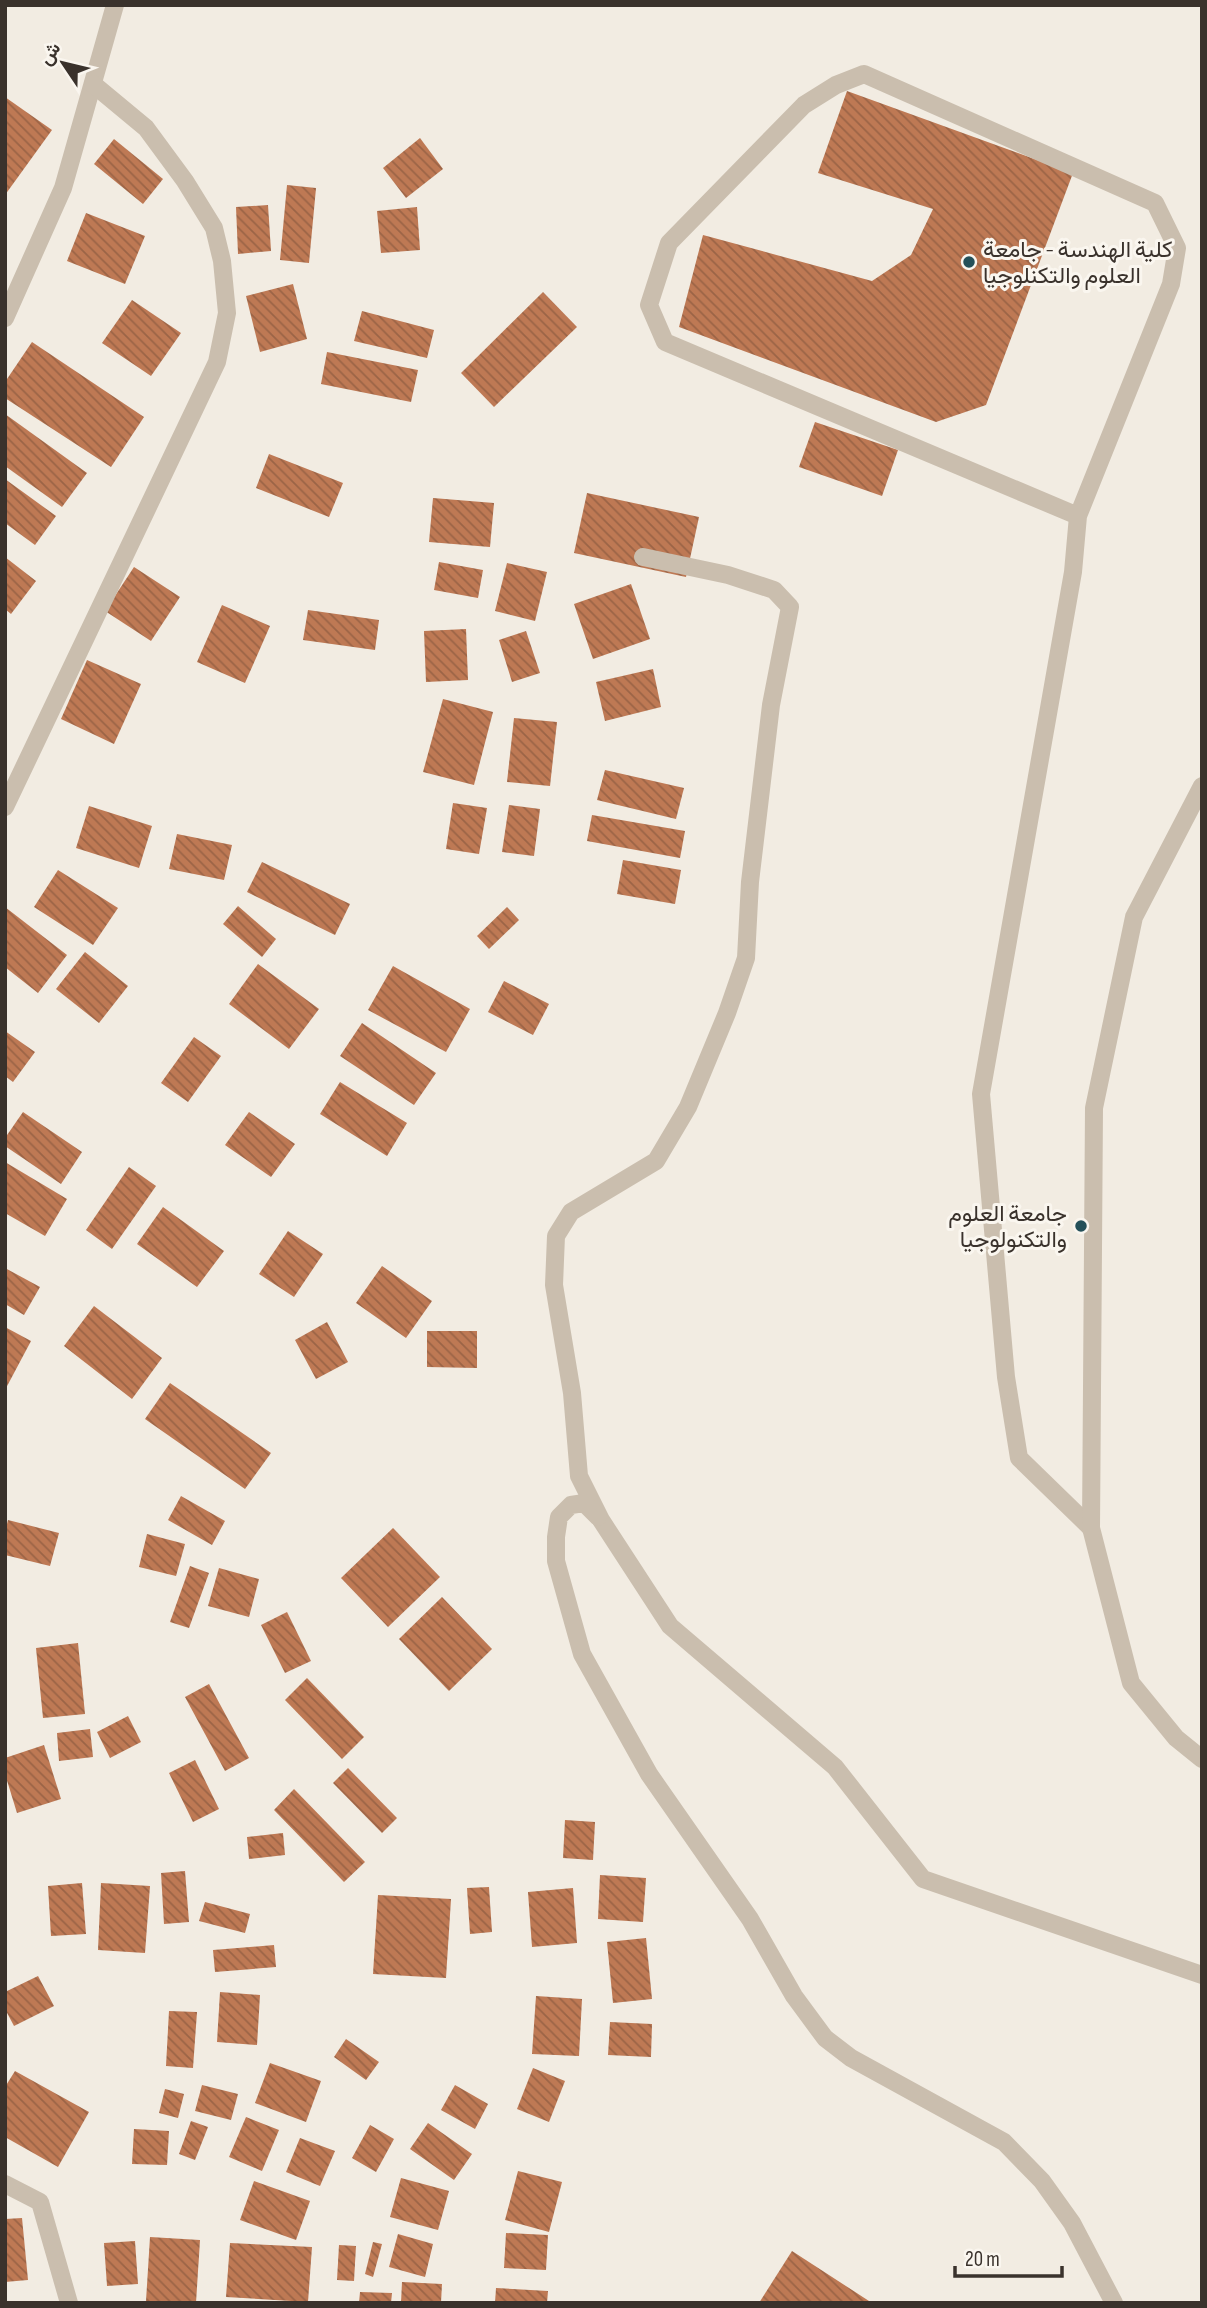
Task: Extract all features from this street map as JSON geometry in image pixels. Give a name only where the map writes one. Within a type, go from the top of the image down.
[{"type":"street","points":[[5,318],[63,188],[115,5]]},
{"type":"street","points":[[1078,516],[665,342],[649,305],[669,243],[804,105],[836,85],[864,74],[1155,203],[1177,248],[1171,284],[1078,516],[1073,572],[981,1094],[1006,1377],[1018,1458],[1091,1528]]},
{"type":"street","points":[[5,807],[217,362],[227,313],[222,261],[214,228],[185,181],[146,128],[93,84]]},
{"type":"street","points":[[643,557],[728,575],[774,590],[790,607],[771,705],[750,882],[746,958],[727,1013],[688,1107],[656,1161],[571,1212],[556,1236],[554,1285],[572,1393],[579,1476],[601,1520],[670,1626],[835,1767],[923,1880],[1202,1975]]},
{"type":"street","points":[[1202,786],[1134,917],[1094,1108],[1091,1528],[1131,1683],[1176,1738],[1202,1759]]},
{"type":"street","points":[[601,1520],[584,1503],[571,1505],[559,1517],[556,1561],[582,1654],[649,1774],[750,1919],[794,1996],[825,2038],[850,2058],[1004,2141],[1042,2181],[1072,2223],[1114,2303]]},
{"type":"street","points":[[5,2184],[40,2202],[69,2303]]},
{"type":"building","name":"كلية الهندسة - جامعة العلوم والتكنلوجيا","points":[[847,91],[1073,173],[986,405],[936,422],[679,327],[703,235],[872,281],[911,255],[933,209],[818,173]]},
{"type":"building","points":[[5,97],[52,130],[5,195]]},
{"type":"building","points":[[420,138],[443,169],[406,198],[383,168]]},
{"type":"building","points":[[114,139],[163,179],[143,204],[94,164]]},
{"type":"building","points":[[287,185],[316,188],[309,263],[280,260]]},
{"type":"building","points":[[268,205],[271,251],[238,254],[236,207]]},
{"type":"building","points":[[417,207],[420,250],[381,253],[377,211]]},
{"type":"building","points":[[86,213],[145,236],[125,284],[67,261]]},
{"type":"building","points":[[293,284],[307,339],[260,352],[246,296]]},
{"type":"building","points":[[543,292],[577,327],[494,407],[461,373]]},
{"type":"building","points":[[132,300],[181,333],[151,376],[102,343]]},
{"type":"building","points":[[362,311],[434,330],[427,358],[354,341]]},
{"type":"building","points":[[32,342],[144,417],[111,467],[5,398],[5,382]]},
{"type":"building","points":[[327,352],[418,370],[411,402],[321,384]]},
{"type":"building","points":[[5,414],[87,473],[62,507],[5,466]]},
{"type":"building","points":[[815,422],[898,450],[882,496],[799,467]]},
{"type":"building","points":[[269,454],[343,483],[329,517],[256,488]]},
{"type":"building","points":[[5,479],[56,516],[35,545],[5,523]]},
{"type":"building","points":[[587,493],[699,517],[686,577],[574,553]]},
{"type":"building","points":[[433,498],[494,503],[490,547],[429,542]]},
{"type":"building","points":[[5,557],[36,581],[11,614],[5,609]]},
{"type":"building","points":[[439,562],[483,570],[478,598],[434,590]]},
{"type":"building","points":[[507,563],[547,572],[535,621],[495,611]]},
{"type":"building","points":[[134,567],[180,597],[151,641],[105,611]]},
{"type":"building","points":[[631,584],[650,639],[593,659],[574,604]]},
{"type":"building","points":[[222,605],[270,626],[245,683],[197,662]]},
{"type":"building","points":[[308,610],[379,620],[375,650],[303,640]]},
{"type":"building","points":[[466,629],[468,680],[426,682],[424,631]]},
{"type":"building","points":[[526,631],[540,673],[512,682],[499,640]]},
{"type":"building","points":[[87,660],[141,684],[114,744],[61,719]]},
{"type":"building","points":[[653,669],[661,707],[605,721],[596,682]]},
{"type":"building","points":[[443,699],[493,712],[474,785],[423,772]]},
{"type":"building","points":[[514,718],[557,722],[550,786],[507,782]]},
{"type":"building","points":[[605,770],[684,788],[676,819],[597,800]]},
{"type":"building","points":[[453,803],[487,808],[479,854],[446,849]]},
{"type":"building","points":[[509,805],[540,809],[534,856],[502,852]]},
{"type":"building","points":[[89,806],[152,826],[139,868],[76,848]]},
{"type":"building","points":[[592,815],[685,831],[680,858],[587,841]]},
{"type":"building","points":[[177,834],[232,845],[224,880],[169,869]]},
{"type":"building","points":[[623,860],[681,870],[675,904],[617,894]]},
{"type":"building","points":[[262,862],[350,904],[335,935],[247,892]]},
{"type":"building","points":[[58,870],[118,908],[93,945],[34,907]]},
{"type":"building","points":[[238,906],[276,939],[262,957],[223,924]]},
{"type":"building","points":[[5,907],[67,955],[38,993],[5,967]]},
{"type":"building","points":[[507,907],[519,920],[489,949],[477,936]]},
{"type":"building","points":[[85,952],[128,986],[99,1023],[56,989]]},
{"type":"building","points":[[258,964],[319,1009],[289,1049],[229,1004]]},
{"type":"building","points":[[393,966],[470,1009],[446,1052],[368,1010]]},
{"type":"building","points":[[504,981],[549,1004],[533,1035],[488,1012]]},
{"type":"building","points":[[362,1023],[436,1073],[414,1105],[340,1056]]},
{"type":"building","points":[[5,1031],[35,1052],[13,1082],[5,1076]]},
{"type":"building","points":[[194,1037],[221,1056],[188,1102],[161,1083]]},
{"type":"building","points":[[340,1082],[407,1123],[387,1156],[320,1114]]},
{"type":"building","points":[[23,1112],[82,1152],[61,1184],[5,1146],[5,1138]]},
{"type":"building","points":[[249,1112],[295,1144],[271,1177],[225,1145]]},
{"type":"building","points":[[5,1162],[67,1199],[45,1236],[5,1213]]},
{"type":"building","points":[[129,1167],[156,1186],[112,1249],[86,1230]]},
{"type":"building","points":[[163,1207],[224,1251],[197,1287],[137,1244]]},
{"type":"building","points":[[288,1231],[323,1254],[294,1297],[259,1274]]},
{"type":"building","points":[[382,1266],[432,1301],[406,1338],[356,1303]]},
{"type":"building","points":[[5,1268],[40,1287],[24,1315],[5,1304]]},
{"type":"building","points":[[94,1306],[162,1358],[132,1399],[64,1346]]},
{"type":"building","points":[[327,1322],[348,1362],[316,1379],[295,1340]]},
{"type":"building","points":[[5,1327],[31,1341],[5,1390]]},
{"type":"building","points":[[427,1331],[477,1331],[477,1368],[427,1367]]},
{"type":"building","points":[[170,1383],[271,1453],[245,1489],[145,1419]]},
{"type":"building","points":[[181,1496],[225,1521],[212,1545],[168,1520]]},
{"type":"building","points":[[8,1520],[59,1533],[50,1566],[5,1555]]},
{"type":"building","points":[[393,1528],[440,1577],[388,1627],[341,1578]]},
{"type":"building","points":[[147,1534],[185,1544],[176,1576],[139,1567]]},
{"type":"building","points":[[190,1566],[209,1573],[189,1628],[170,1622]]},
{"type":"building","points":[[219,1568],[259,1579],[249,1617],[208,1606]]},
{"type":"building","points":[[442,1597],[492,1649],[449,1691],[399,1639]]},
{"type":"building","points":[[287,1612],[311,1661],[285,1673],[261,1625]]},
{"type":"building","points":[[78,1643],[85,1714],[43,1718],[36,1648]]},
{"type":"building","points":[[307,1678],[364,1737],[342,1759],[285,1700]]},
{"type":"building","points":[[209,1684],[249,1758],[225,1771],[185,1697]]},
{"type":"building","points":[[128,1716],[141,1742],[110,1758],[97,1732]]},
{"type":"building","points":[[90,1729],[93,1757],[59,1761],[57,1733]]},
{"type":"building","points":[[44,1745],[61,1799],[17,1813],[5,1774],[5,1758]]},
{"type":"building","points":[[195,1760],[219,1809],[193,1822],[169,1773]]},
{"type":"building","points":[[348,1768],[397,1818],[382,1833],[333,1783]]},
{"type":"building","points":[[294,1789],[365,1862],[344,1882],[274,1810]]},
{"type":"building","points":[[565,1820],[595,1822],[593,1860],[563,1858]]},
{"type":"building","points":[[283,1833],[285,1855],[249,1859],[247,1837]]},
{"type":"building","points":[[185,1871],[189,1922],[164,1924],[161,1873]]},
{"type":"building","points":[[600,1875],[646,1878],[643,1922],[598,1919]]},
{"type":"building","points":[[82,1883],[86,1934],[51,1936],[48,1886]]},
{"type":"building","points":[[101,1883],[150,1886],[145,1953],[98,1950]]},
{"type":"building","points":[[489,1887],[492,1932],[470,1934],[467,1888]]},
{"type":"building","points":[[573,1888],[577,1943],[532,1947],[528,1892]]},
{"type":"building","points":[[378,1895],[451,1899],[446,1978],[373,1974]]},
{"type":"building","points":[[205,1902],[250,1914],[245,1933],[199,1921]]},
{"type":"building","points":[[646,1938],[652,1999],[613,2003],[607,1942]]},
{"type":"building","points":[[274,1945],[276,1967],[215,1972],[213,1950]]},
{"type":"building","points":[[38,1976],[54,2006],[14,2026],[5,2009],[5,1992]]},
{"type":"building","points":[[220,1992],[260,1995],[257,2045],[217,2042]]},
{"type":"building","points":[[536,1996],[582,1999],[579,2056],[532,2054]]},
{"type":"building","points":[[169,2011],[197,2012],[193,2068],[166,2066]]},
{"type":"building","points":[[610,2022],[652,2024],[651,2057],[608,2055]]},
{"type":"building","points":[[346,2039],[379,2062],[366,2080],[334,2057]]},
{"type":"building","points":[[270,2063],[321,2081],[306,2122],[255,2103]]},
{"type":"building","points":[[533,2068],[565,2081],[549,2122],[517,2109]]},
{"type":"building","points":[[15,2071],[89,2112],[58,2167],[5,2137],[5,2087]]},
{"type":"building","points":[[202,2085],[238,2094],[231,2120],[195,2111]]},
{"type":"building","points":[[455,2085],[488,2104],[475,2129],[441,2110]]},
{"type":"building","points":[[165,2089],[184,2094],[178,2118],[159,2113]]},
{"type":"building","points":[[246,2117],[279,2130],[262,2171],[229,2157]]},
{"type":"building","points":[[191,2121],[208,2127],[195,2160],[179,2154]]},
{"type":"building","points":[[428,2123],[472,2154],[454,2180],[410,2149]]},
{"type":"building","points":[[370,2125],[394,2139],[376,2172],[352,2158]]},
{"type":"building","points":[[134,2129],[169,2131],[167,2165],[132,2164]]},
{"type":"building","points":[[300,2138],[335,2151],[320,2186],[286,2172]]},
{"type":"building","points":[[518,2171],[562,2182],[549,2232],[505,2220]]},
{"type":"building","points":[[401,2178],[449,2191],[438,2230],[390,2217]]},
{"type":"building","points":[[254,2181],[310,2201],[296,2240],[240,2220]]},
{"type":"building","points":[[22,2218],[28,2280],[5,2282],[5,2219]]},
{"type":"building","points":[[506,2233],[548,2235],[546,2270],[504,2268]]},
{"type":"building","points":[[398,2234],[433,2244],[425,2277],[389,2267]]},
{"type":"building","points":[[150,2237],[200,2240],[196,2303],[146,2301]]},
{"type":"building","points":[[135,2241],[138,2284],[107,2286],[104,2243]]},
{"type":"building","points":[[373,2242],[382,2244],[373,2277],[365,2274]]},
{"type":"building","points":[[230,2243],[312,2247],[308,2302],[226,2297]]},
{"type":"building","points":[[339,2245],[356,2246],[354,2281],[337,2280]]},
{"type":"building","points":[[792,2251],[869,2301],[868,2303],[759,2303]]},
{"type":"building","points":[[402,2282],[442,2284],[441,2303],[401,2303]]},
{"type":"building","points":[[496,2288],[548,2291],[547,2303],[495,2303]]},
{"type":"building","points":[[360,2292],[392,2293],[391,2303],[359,2303]]},
{"type":"place","name":"كلية الهندسة - جامعة العلوم والتكنلوجيا","points":[[969,262]]},
{"type":"place","name":"جامعة العلوم والتكنولوجيا","points":[[1081,1226]]}]
